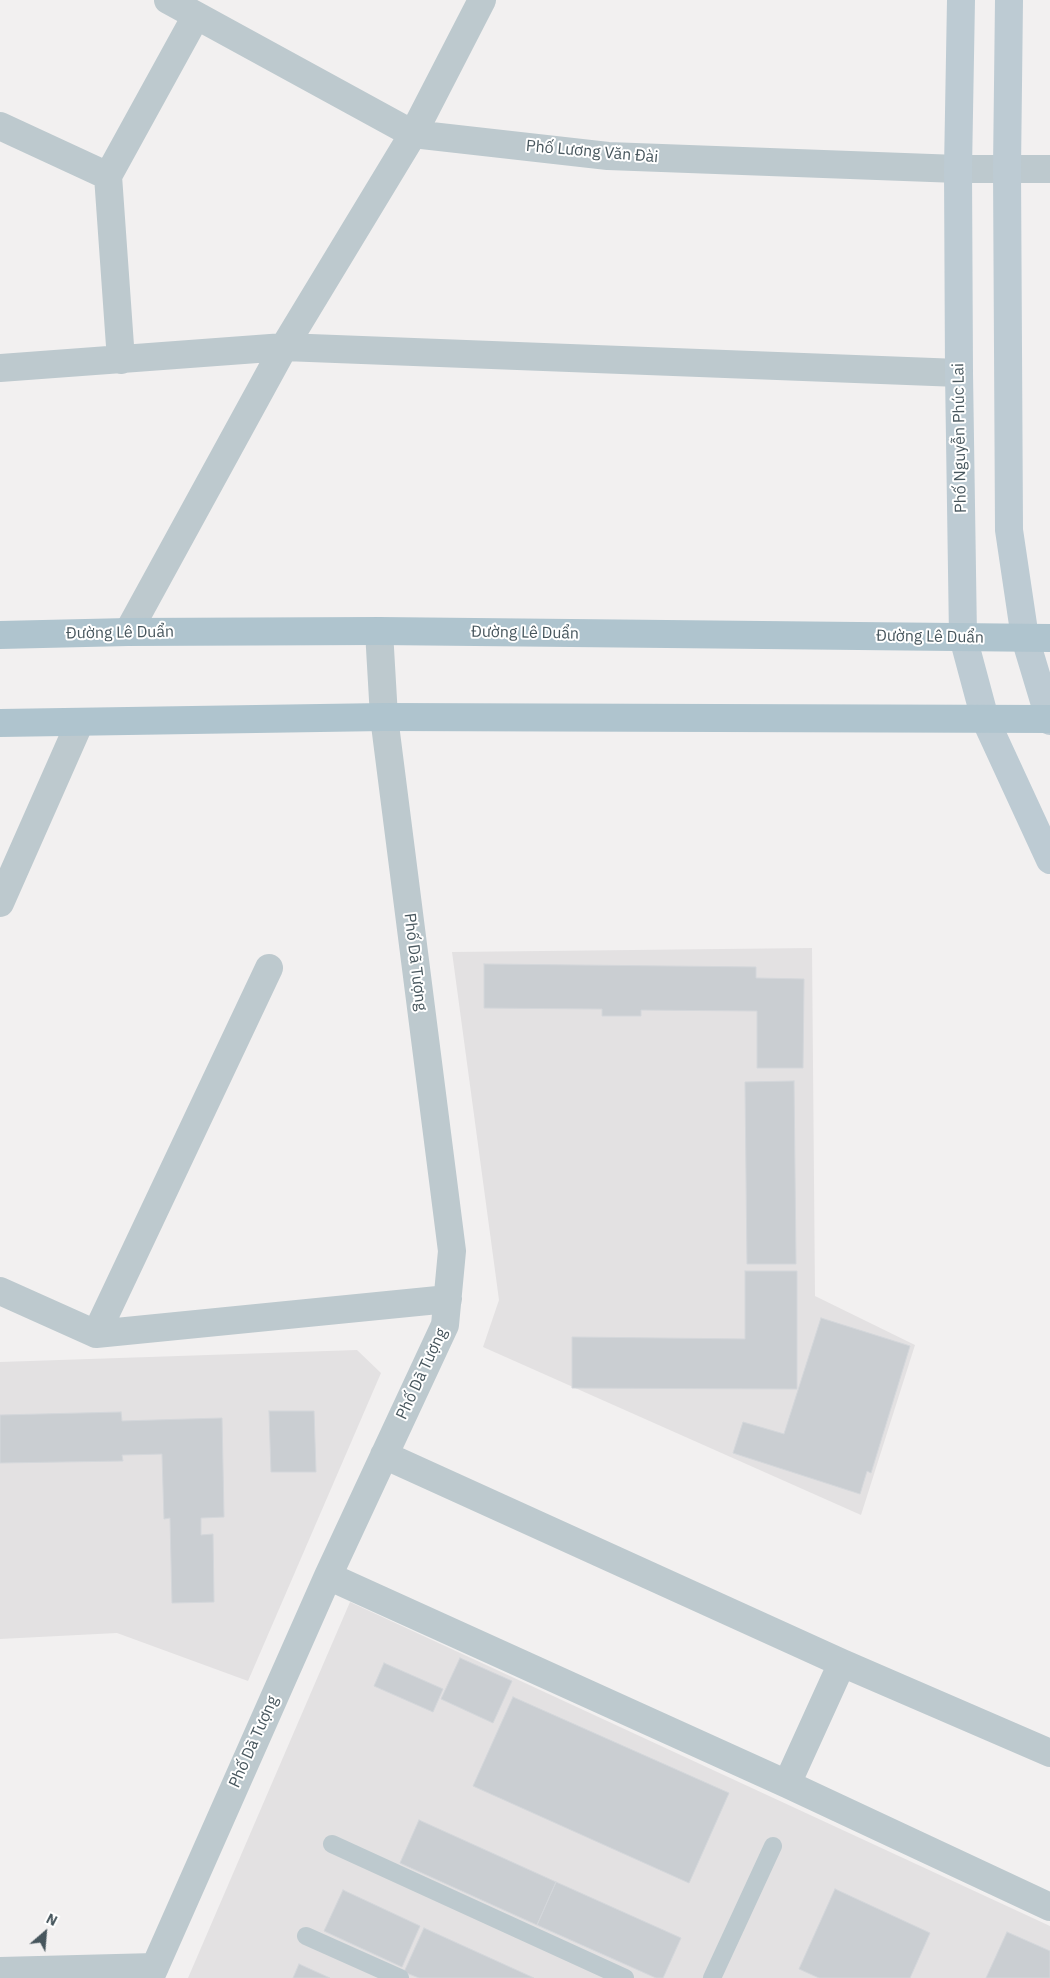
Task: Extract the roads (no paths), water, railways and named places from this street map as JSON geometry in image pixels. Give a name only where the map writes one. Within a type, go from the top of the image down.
[{"type":"main road","name":"Đường Lê Duẩn","points":[[0,635],[128,632],[379,631],[1037,638]]},
{"type":"main road","points":[[0,723],[384,717],[1050,720]]},
{"type":"street","name":"Phố Lương Văn Đài","points":[[168,0],[412,134],[608,156],[958,168],[1050,169]]},
{"type":"street","points":[[128,632],[284,347],[412,134],[482,0]]},
{"type":"street","name":"Phố Nguyễn Phúc Lai","points":[[961,0],[958,168],[959,373],[964,637],[985,719],[1050,860]]},
{"type":"street","points":[[1009,0],[1007,169],[1009,530],[1037,638],[1050,720]]},
{"type":"street","points":[[121,360],[108,176],[196,16]]},
{"type":"street","points":[[0,126],[108,176]]},
{"type":"street","points":[[0,368],[284,347],[959,373]]},
{"type":"street","name":"Phố Dã Tượng","points":[[152,1973],[328,1576],[445,1325],[452,1251],[384,717],[379,631]]},
{"type":"street","points":[[0,903],[80,722]]},
{"type":"street","points":[[96,1334],[269,968]]},
{"type":"street","points":[[0,1291],[96,1334],[448,1299]]},
{"type":"street","points":[[384,1455],[842,1662],[1050,1753]]},
{"type":"street","points":[[328,1576],[787,1784],[1050,1908]]},
{"type":"street","points":[[787,1784],[842,1662]]},
{"type":"street","points":[[0,1971],[152,1973]]},
{"type":"lane","points":[[332,1844],[625,1978]]},
{"type":"lane","points":[[712,1978],[773,1846]]},
{"type":"lane","points":[[306,1936],[400,1978]]}]
